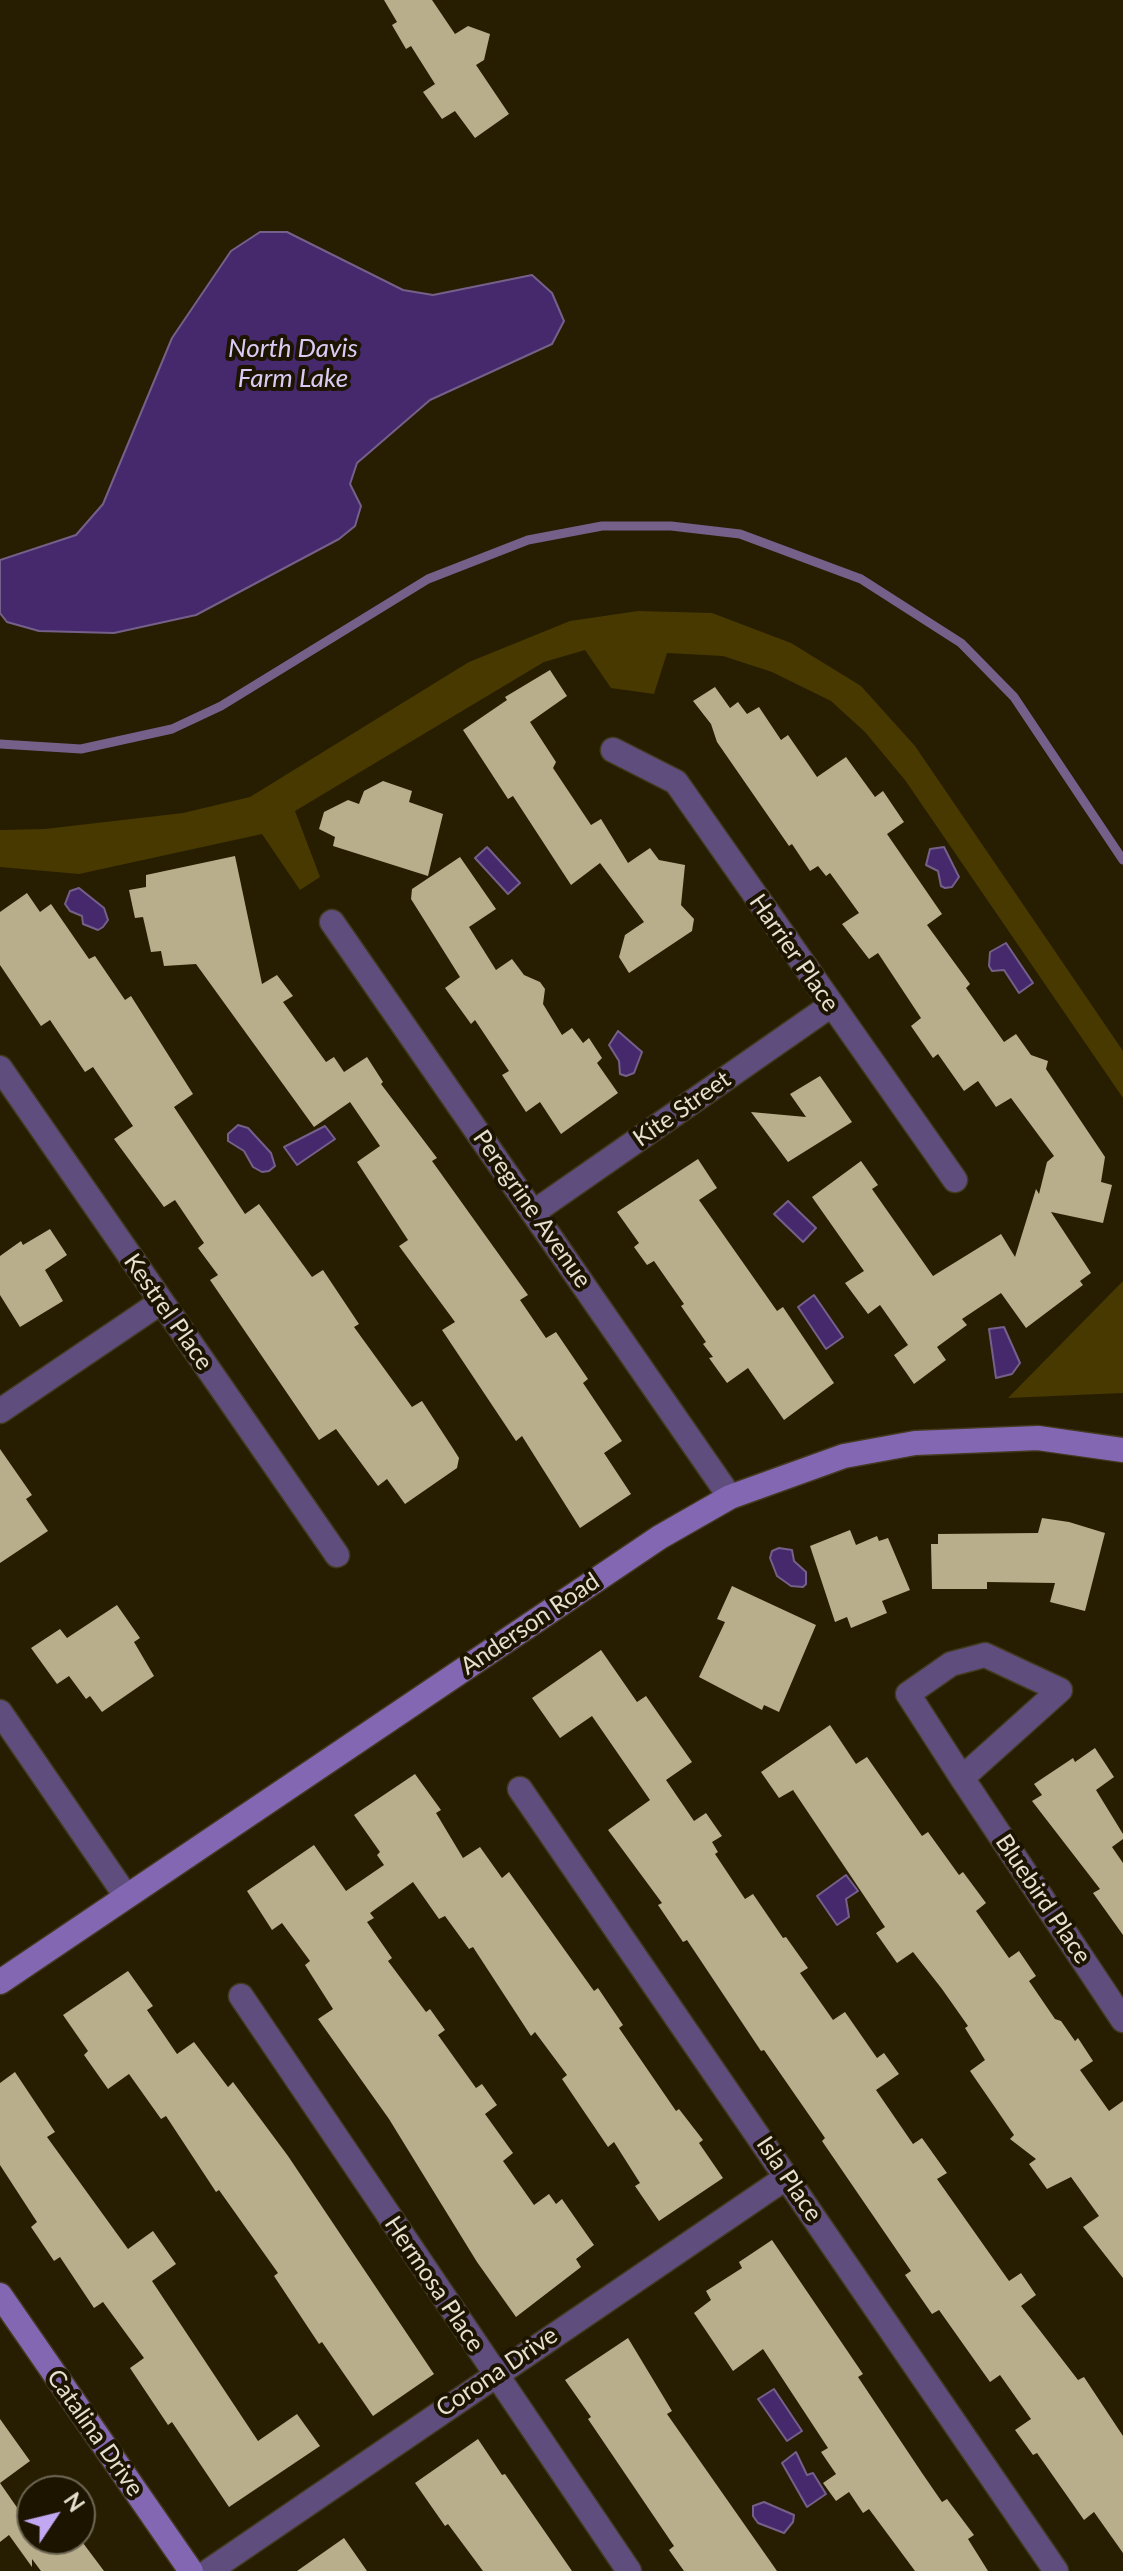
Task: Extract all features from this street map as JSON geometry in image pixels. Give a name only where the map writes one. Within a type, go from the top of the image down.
[{"type":"street","name":"Harrier Place","points":[[613,750],[676,782],[830,1006],[955,1180]]},
{"type":"street","name":"Peregrine Avenue","points":[[332,922],[730,1497]]},
{"type":"street","name":"Kite Street","points":[[534,1212],[830,1006]]},
{"type":"street","name":"Kestrel Place","points":[[0,1068],[337,1555]]},
{"type":"street","points":[[0,1411],[161,1302]]},
{"type":"street","name":"Anderson Road","points":[[0,1982],[660,1537],[730,1497],[844,1456],[915,1443],[1038,1438],[1123,1450]]},
{"type":"street","name":"Bluebird Place","points":[[962,1778],[1060,1690],[985,1655],[951,1664],[908,1694],[962,1778],[1123,2020]]},
{"type":"street","points":[[0,1712],[126,1896]]},
{"type":"street","name":"Isla Place","points":[[520,1789],[1056,2571]]},
{"type":"street","name":"Hermosa Place","points":[[241,1996],[629,2571]]},
{"type":"street","name":"Corona Drive","points":[[209,2571],[787,2177]]},
{"type":"street","name":"Catalina Drive","points":[[0,2295],[191,2571]]},
{"type":"shaded area","points":[[638,611],[712,613],[791,643],[861,686],[915,746],[1123,1051],[1123,1098],[905,780],[865,732],[831,701],[772,672],[723,656],[667,653],[654,694],[611,688],[585,650],[544,662],[295,811],[320,877],[300,890],[262,834],[79,874],[0,867],[0,830],[45,829],[183,813],[250,797],[469,662],[570,621]]},
{"type":"shaded area","points":[[1123,1281],[1123,1393],[1008,1398]]},
{"type":"water","name":"North Davis Farm Lake","points":[[260,232],[287,232],[403,290],[433,295],[532,275],[552,293],[564,321],[552,344],[430,400],[357,463],[350,484],[361,506],[355,526],[339,539],[196,615],[114,633],[39,631],[7,622],[0,613],[0,560],[76,535],[103,504],[172,338],[231,251]]},
{"type":"water","points":[[487,847],[520,883],[508,894],[475,858]]},
{"type":"water","points":[[944,847],[959,877],[952,887],[945,888],[941,886],[938,871],[926,865],[930,849]]},
{"type":"water","points":[[79,888],[104,908],[108,920],[98,930],[83,924],[82,916],[70,911],[65,904],[70,891]]},
{"type":"water","points":[[1006,943],[1033,983],[1019,993],[1004,970],[992,971],[989,966],[990,952]]},
{"type":"water","points":[[618,1031],[642,1052],[634,1073],[626,1076],[620,1074],[619,1061],[609,1045]]},
{"type":"water","points":[[238,1125],[248,1128],[271,1153],[275,1166],[269,1171],[262,1172],[253,1167],[244,1151],[228,1141],[228,1134]]},
{"type":"water","points":[[325,1126],[335,1139],[297,1165],[284,1147]]},
{"type":"water","points":[[788,1201],[816,1228],[803,1242],[774,1214]]},
{"type":"water","points":[[814,1295],[843,1337],[826,1349],[798,1307]]},
{"type":"water","points":[[1004,1327],[1020,1363],[1012,1374],[996,1378],[989,1329]]},
{"type":"water","points":[[779,1548],[792,1550],[794,1561],[806,1572],[803,1587],[791,1586],[777,1576],[770,1558],[772,1551]]},
{"type":"water","points":[[846,1875],[858,1891],[846,1899],[849,1917],[837,1925],[817,1896]]},
{"type":"water","points":[[774,2389],[802,2431],[787,2441],[758,2399]]},
{"type":"water","points":[[796,2452],[807,2475],[813,2473],[826,2494],[807,2507],[782,2463]]},
{"type":"water","points":[[764,2502],[794,2515],[793,2522],[784,2533],[758,2523],[753,2516],[753,2506]]},
{"type":"building","points":[[384,0],[432,0],[455,34],[468,26],[490,34],[484,60],[476,65],[509,114],[475,138],[455,111],[442,119],[423,92],[435,84],[411,46],[406,49],[392,25],[397,22]]},
{"type":"building","points":[[550,670],[567,696],[530,722],[556,762],[553,768],[591,825],[601,819],[628,863],[650,848],[659,860],[685,865],[681,905],[694,919],[692,931],[629,973],[619,957],[625,935],[644,922],[600,863],[571,885],[513,796],[508,799],[463,730],[507,700],[505,697]]},
{"type":"building","points":[[715,687],[730,708],[738,702],[747,714],[759,707],[781,740],[788,735],[817,777],[846,757],[875,797],[883,791],[904,822],[887,834],[942,914],[927,925],[970,984],[966,988],[1004,1042],[1016,1034],[1031,1055],[1048,1061],[1046,1069],[1105,1157],[1101,1182],[1112,1185],[1103,1223],[1051,1212],[1091,1273],[1080,1281],[1083,1285],[1026,1328],[1001,1293],[962,1319],[967,1325],[937,1347],[946,1360],[914,1384],[894,1355],[908,1345],[880,1305],[868,1314],[845,1283],[864,1271],[812,1197],[861,1161],[878,1185],[872,1189],[933,1276],[1001,1234],[1015,1257],[1036,1189],[1039,1194],[1047,1162],[1054,1156],[1011,1098],[996,1107],[978,1081],[964,1091],[938,1054],[933,1058],[911,1026],[921,1018],[878,953],[869,959],[842,924],[859,913],[830,873],[826,876],[818,866],[810,871],[792,844],[789,846],[717,742],[711,724],[693,701]]},
{"type":"building","points":[[383,781],[412,791],[409,802],[443,814],[428,876],[333,846],[335,837],[319,829],[324,812],[348,800],[359,804],[364,791]]},
{"type":"building","points":[[235,856],[262,984],[277,975],[293,996],[283,1002],[326,1062],[334,1057],[344,1072],[367,1057],[383,1082],[381,1084],[437,1158],[432,1161],[528,1295],[520,1300],[546,1338],[556,1332],[588,1379],[583,1383],[622,1441],[604,1453],[631,1494],[580,1528],[522,1436],[516,1441],[442,1330],[455,1322],[399,1246],[408,1240],[357,1162],[380,1146],[350,1102],[314,1127],[196,964],[164,966],[161,951],[151,952],[143,917],[135,918],[129,890],[146,887],[146,875]]},
{"type":"building","points":[[460,857],[496,909],[469,927],[496,970],[512,959],[524,975],[540,982],[545,989],[543,1004],[562,1035],[572,1028],[583,1043],[589,1038],[602,1058],[597,1063],[618,1093],[561,1134],[540,1102],[526,1112],[502,1075],[509,1071],[475,1020],[471,1024],[445,988],[460,977],[411,899],[412,889]]},
{"type":"building","points":[[27,893],[40,912],[51,904],[89,959],[95,956],[125,1000],[131,996],[193,1094],[174,1107],[245,1214],[259,1204],[312,1277],[323,1270],[359,1324],[354,1327],[412,1407],[422,1401],[459,1458],[457,1468],[405,1504],[387,1479],[378,1486],[336,1429],[319,1440],[210,1280],[218,1275],[198,1248],[204,1243],[175,1200],[164,1207],[114,1139],[133,1126],[93,1067],[85,1072],[50,1020],[41,1026],[0,965],[0,912]]},
{"type":"building","points":[[820,1076],[852,1122],[788,1162],[751,1112],[806,1117],[790,1094]]},
{"type":"building","points":[[698,1159],[717,1188],[699,1200],[777,1311],[783,1307],[834,1383],[784,1420],[748,1368],[727,1383],[709,1358],[713,1357],[681,1306],[684,1304],[654,1261],[647,1265],[634,1247],[639,1243],[617,1212]]},
{"type":"building","points":[[50,1229],[67,1255],[45,1270],[63,1301],[20,1327],[0,1295],[0,1256],[21,1241],[23,1245]]},
{"type":"building","points":[[0,1449],[32,1495],[26,1499],[48,1531],[0,1563]]},
{"type":"building","points":[[1042,1518],[1105,1533],[1085,1611],[1050,1602],[1055,1583],[987,1582],[987,1589],[932,1589],[931,1544],[938,1544],[938,1534],[1038,1533]]},
{"type":"building","points":[[850,1530],[856,1545],[877,1536],[879,1541],[888,1538],[910,1590],[882,1601],[887,1613],[851,1628],[847,1617],[835,1622],[810,1546]]},
{"type":"building","points":[[732,1586],[816,1625],[779,1712],[764,1705],[762,1710],[699,1677],[725,1622],[717,1619]]},
{"type":"building","points":[[117,1605],[140,1638],[134,1642],[154,1676],[102,1712],[90,1696],[86,1699],[69,1676],[57,1684],[31,1648],[60,1629],[67,1638]]},
{"type":"building","points":[[601,1650],[637,1702],[646,1696],[692,1762],[666,1780],[694,1821],[706,1813],[722,1836],[712,1842],[718,1852],[715,1854],[745,1899],[753,1894],[783,1938],[786,1937],[808,1968],[800,1973],[833,2020],[845,2012],[877,2058],[884,2053],[899,2074],[876,2090],[913,2144],[922,2138],[947,2173],[937,2179],[1009,2281],[1021,2273],[1036,2295],[1021,2306],[1078,2380],[1084,2377],[1123,2436],[1123,2553],[1094,2512],[1084,2520],[1037,2453],[1033,2455],[1015,2430],[1031,2419],[1000,2375],[990,2382],[939,2310],[932,2314],[905,2275],[911,2271],[822,2141],[825,2138],[764,2050],[761,2051],[687,1940],[683,1942],[658,1905],[662,1903],[608,1830],[650,1800],[592,1716],[560,1738],[532,1698]]},
{"type":"building","points":[[830,1725],[856,1764],[867,1757],[922,1836],[928,1832],[959,1875],[963,1872],[986,1903],[976,1911],[1009,1958],[1019,1951],[1036,1976],[1029,1981],[1055,2019],[1061,2021],[1075,2041],[1078,2038],[1093,2061],[1080,2070],[1109,2111],[1123,2101],[1123,2278],[1083,2227],[1099,2216],[1071,2177],[1047,2189],[1029,2164],[1036,2159],[1010,2139],[1014,2135],[970,2071],[985,2060],[965,2028],[968,2026],[942,1989],[913,1952],[897,1963],[876,1933],[885,1927],[793,1790],[779,1798],[761,1772]]},
{"type":"building","points":[[1095,1748],[1114,1777],[1096,1790],[1123,1834],[1123,1839],[1112,1847],[1123,1863],[1123,1935],[1093,1893],[1100,1889],[1032,1801],[1042,1795],[1034,1784],[1073,1758],[1075,1762]]},
{"type":"building","points":[[415,1774],[441,1810],[436,1813],[463,1858],[480,1847],[502,1878],[509,1872],[594,1991],[598,1988],[623,2025],[619,2028],[676,2111],[679,2109],[703,2140],[699,2143],[723,2178],[659,2221],[635,2186],[640,2183],[614,2142],[608,2147],[562,2079],[567,2075],[535,2032],[531,2036],[473,1947],[469,1949],[445,1916],[439,1919],[413,1882],[370,1913],[374,1918],[367,1922],[392,1958],[388,1961],[426,2012],[430,2009],[445,2030],[438,2035],[476,2088],[482,2084],[497,2105],[485,2114],[513,2153],[503,2161],[534,2205],[549,2194],[556,2204],[562,2199],[594,2245],[576,2259],[581,2267],[516,2317],[477,2262],[389,2119],[318,2019],[333,2009],[305,1965],[310,1961],[282,1923],[272,1930],[247,1891],[314,1845],[346,1891],[384,1865],[377,1855],[380,1852],[354,1815]]},
{"type":"building","points":[[128,1971],[153,2006],[147,2010],[177,2054],[194,2042],[228,2087],[233,2082],[288,2156],[434,2374],[373,2416],[322,2342],[319,2344],[274,2276],[278,2273],[219,2190],[216,2192],[166,2116],[161,2119],[129,2074],[108,2089],[84,2055],[88,2051],[63,2015]]},
{"type":"building","points":[[15,2072],[55,2132],[47,2137],[128,2249],[153,2231],[176,2264],[152,2281],[258,2441],[297,2414],[320,2446],[229,2507],[172,2422],[168,2425],[130,2368],[144,2358],[103,2302],[94,2308],[60,2257],[54,2261],[31,2227],[37,2222],[0,2165],[0,2083]]},
{"type":"building","points":[[772,2240],[863,2374],[858,2377],[922,2473],[942,2502],[947,2499],[974,2535],[968,2539],[988,2571],[915,2571],[869,2509],[863,2513],[849,2492],[836,2501],[823,2483],[836,2474],[821,2452],[828,2448],[763,2349],[733,2371],[694,2313],[711,2300],[706,2291],[742,2268],[739,2262]]},
{"type":"building","points":[[628,2338],[672,2411],[667,2414],[777,2571],[684,2571],[669,2550],[674,2546],[565,2380]]},
{"type":"building","points":[[0,2419],[30,2461],[0,2483]]},
{"type":"building","points":[[478,2439],[572,2571],[483,2571],[448,2524],[445,2526],[415,2483]]},
{"type":"building","points":[[0,2483],[16,2506],[16,2545],[9,2535],[0,2542]]},
{"type":"building","points":[[344,2538],[367,2571],[297,2571]]},
{"type":"building","points":[[23,2555],[92,2555],[104,2571],[41,2571],[32,2559],[32,2567]]},
{"type":"waterway","points":[[0,744],[81,749],[172,729],[221,706],[428,579],[528,540],[602,526],[671,526],[740,534],[861,579],[961,643],[1014,697],[1123,860]]}]
